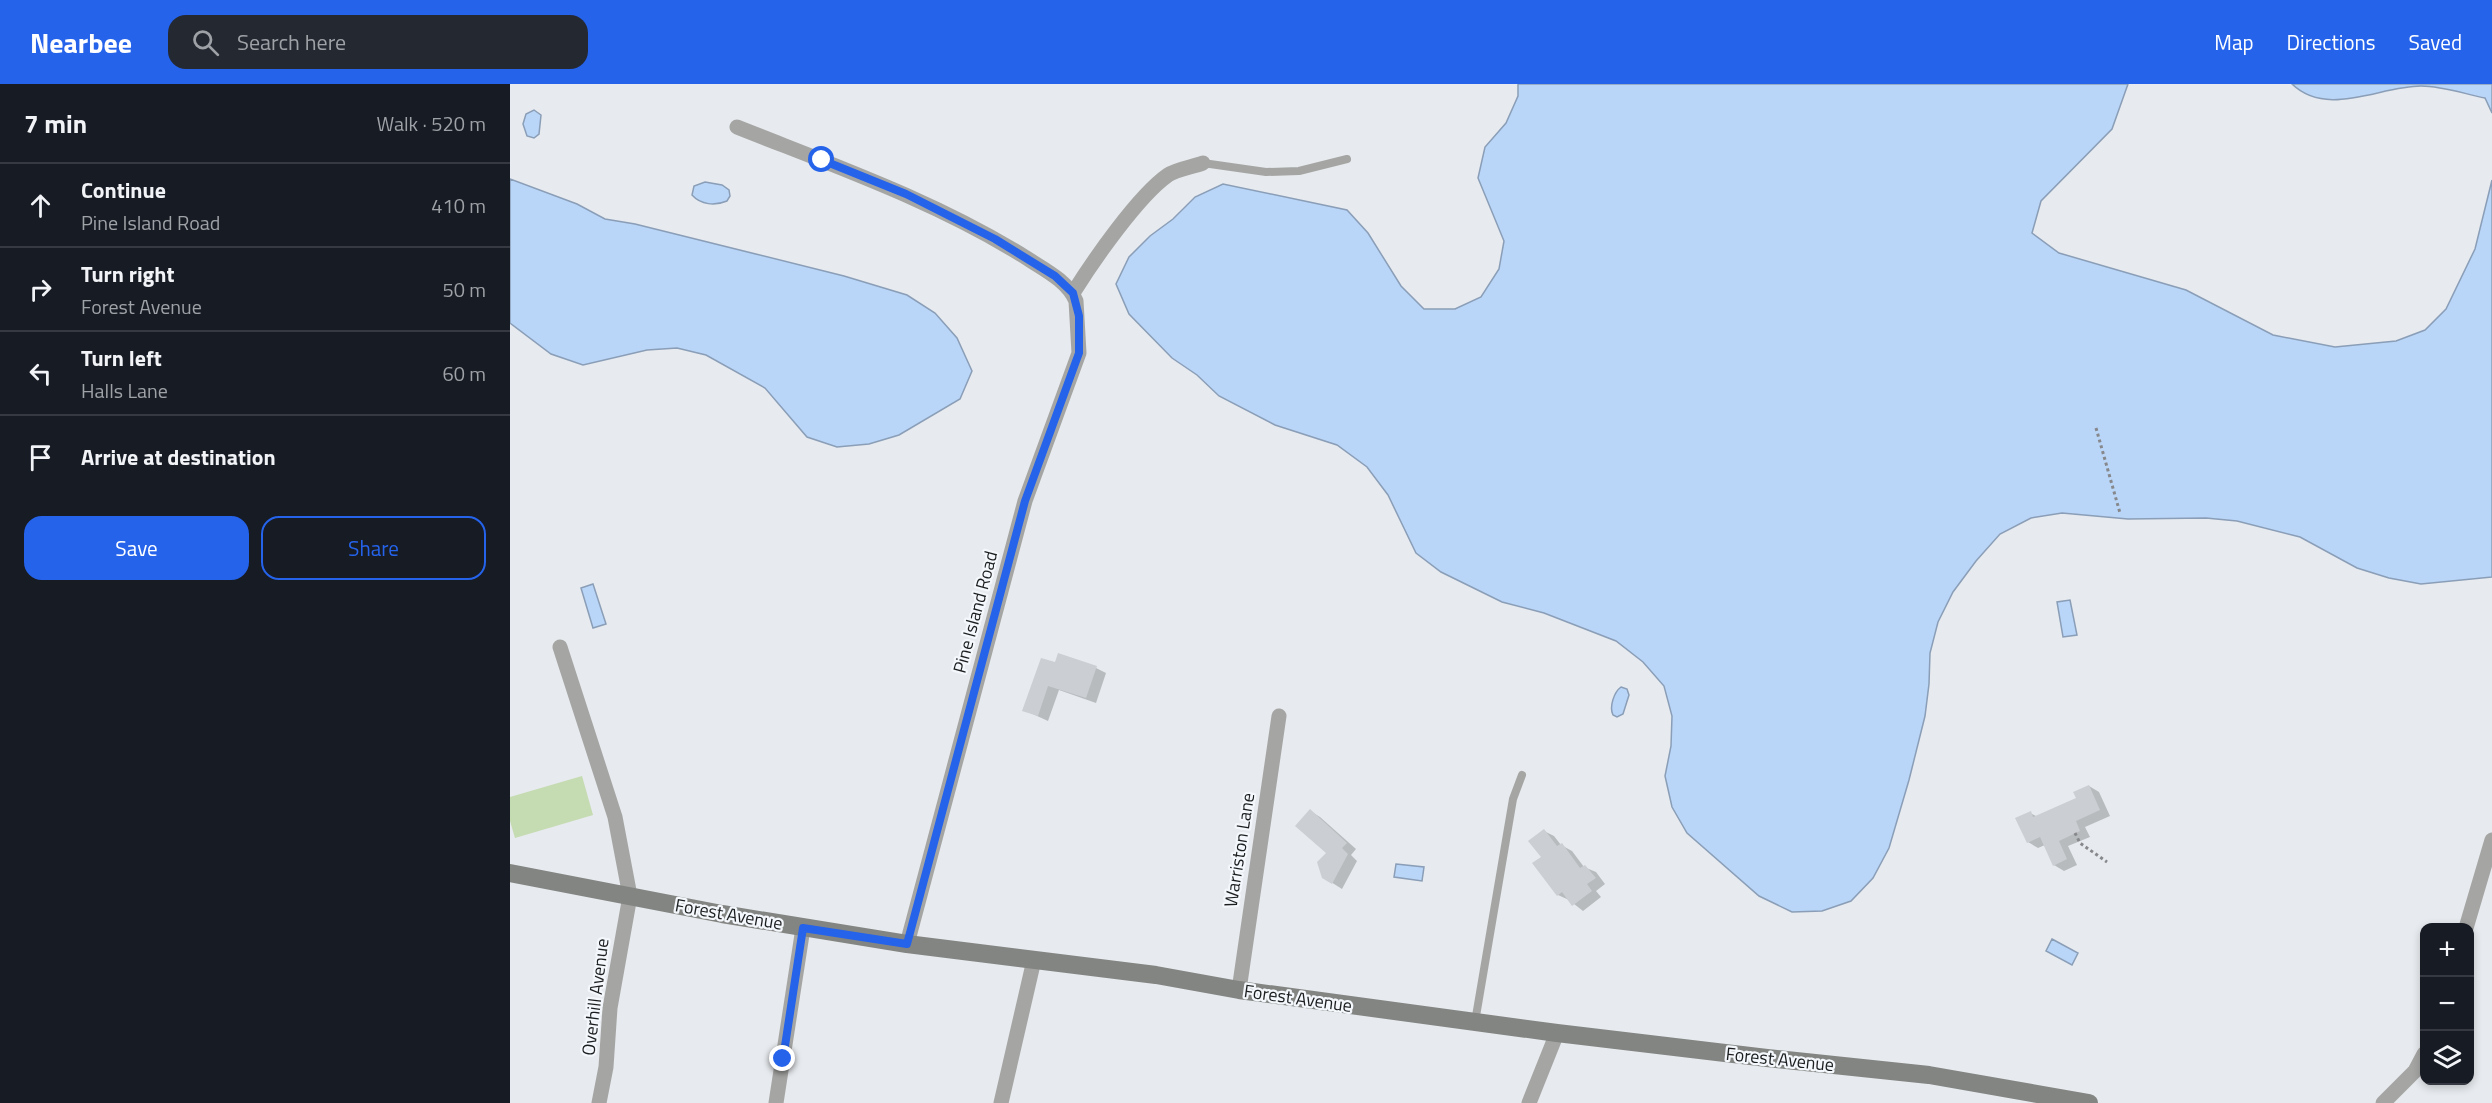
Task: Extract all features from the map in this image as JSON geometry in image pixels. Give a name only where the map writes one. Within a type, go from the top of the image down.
[{"type":"street","points":[[737,126],[906,194],[995,239],[1055,276],[1073,293],[1088,270],[1149,194],[1169,174],[1203,163]]},
{"type":"street","name":"Pine Island Road","points":[[907,944],[1025,501],[1079,353],[1079,316],[1073,293]]},
{"type":"street","points":[[560,647],[615,817],[630,896]]},
{"type":"street","name":"Warriston Lane","points":[[1239,990],[1279,716]]},
{"type":"street","points":[[2467,923],[2492,840]]},
{"type":"street","name":"Forest Avenue","points":[[510,873],[803,928],[907,944],[1156,975],[1239,990],[1557,1033],[1929,1075],[2090,1103]]},
{"type":"street","name":"Overhill Avenue","points":[[599,1103],[606,1067],[610,1008],[630,896]]},
{"type":"street","points":[[776,1103],[803,928]]},
{"type":"street","points":[[1001,1103],[1034,960]]},
{"type":"street","points":[[1529,1103],[1557,1033]]},
{"type":"street","points":[[2383,1103],[2415,1071],[2420,1062]]},
{"type":"lane","points":[[1203,163],[1266,172],[1299,171],[1347,159]]},
{"type":"lane","points":[[1475,1022],[1513,799],[1521,775]]},
{"type":"path","points":[[2096,428],[2120,513]]},
{"type":"path","points":[[2075,833],[2080,843],[2107,862]]},
{"type":"green space","points":[[582,776],[593,815],[515,838],[510,821],[510,797]]},
{"type":"water","points":[[1518,84],[2128,84],[2112,129],[2041,201],[2032,233],[2059,253],[2186,290],[2273,335],[2335,347],[2396,341],[2425,330],[2446,309],[2475,249],[2492,180],[2492,577],[2421,584],[2389,578],[2357,568],[2300,537],[2237,521],[2206,518],[2128,519],[2062,513],[2031,518],[2000,534],[1953,592],[1938,622],[1930,653],[1925,716],[1909,780],[1889,848],[1873,878],[1851,901],[1822,911],[1792,912],[1759,896],[1687,833],[1672,807],[1665,776],[1671,746],[1672,716],[1664,686],[1643,662],[1616,641],[1544,613],[1502,602],[1441,572],[1416,553],[1388,495],[1367,467],[1337,445],[1275,425],[1219,396],[1197,375],[1172,358],[1129,314],[1116,284],[1129,257],[1150,236],[1173,219],[1195,197],[1223,184],[1347,210],[1368,233],[1401,286],[1424,309],[1455,309],[1481,297],[1499,269],[1504,241],[1478,178],[1485,147],[1506,123],[1518,96]]},
{"type":"water","points":[[2292,84],[2492,84],[2492,113],[2485,98],[2437,87],[2405,87],[2337,100],[2321,99],[2306,94]]},
{"type":"water","points":[[534,110],[541,115],[539,134],[534,138],[527,136],[523,124],[526,114]]},
{"type":"water","points":[[510,179],[577,204],[605,219],[635,224],[844,276],[907,295],[935,313],[957,338],[972,371],[960,399],[899,435],[869,444],[837,447],[807,437],[765,388],[706,355],[677,348],[647,350],[583,365],[551,354],[510,323]]},
{"type":"water","points":[[705,182],[722,185],[729,190],[730,196],[727,201],[708,204],[692,195],[694,186]]},
{"type":"water","points":[[593,584],[606,624],[593,628],[581,588]]},
{"type":"water","points":[[2070,600],[2077,635],[2063,637],[2057,602]]},
{"type":"water","points":[[1621,687],[1627,689],[1629,695],[1623,714],[1617,717],[1613,715],[1612,704],[1616,692]]},
{"type":"water","points":[[1396,864],[1424,867],[1422,881],[1394,877]]},
{"type":"water","points":[[2052,939],[2078,953],[2072,965],[2046,951]]},
{"type":"building","points":[[1058,653],[1097,666],[1086,698],[1048,686],[1038,716],[1022,711],[1041,658],[1055,662]]},
{"type":"building","points":[[2089,785],[2100,810],[2076,821],[2080,831],[2059,841],[2067,859],[2053,866],[2040,837],[2027,843],[2015,818],[2031,811],[2033,817],[2076,798],[2073,792]]},
{"type":"building","points":[[1310,809],[1347,843],[1342,848],[1348,854],[1332,884],[1322,878],[1317,862],[1326,853],[1295,826]]},
{"type":"building","points":[[1544,829],[1557,846],[1562,843],[1580,868],[1585,865],[1596,878],[1587,884],[1592,891],[1572,906],[1562,892],[1557,896],[1532,863],[1541,857],[1528,841]]},
{"type":"route","points":[[783,1059],[803,928],[907,944],[1025,501],[1079,353],[1077,301],[1073,293],[1055,276],[995,239],[906,194],[822,160]]}]
